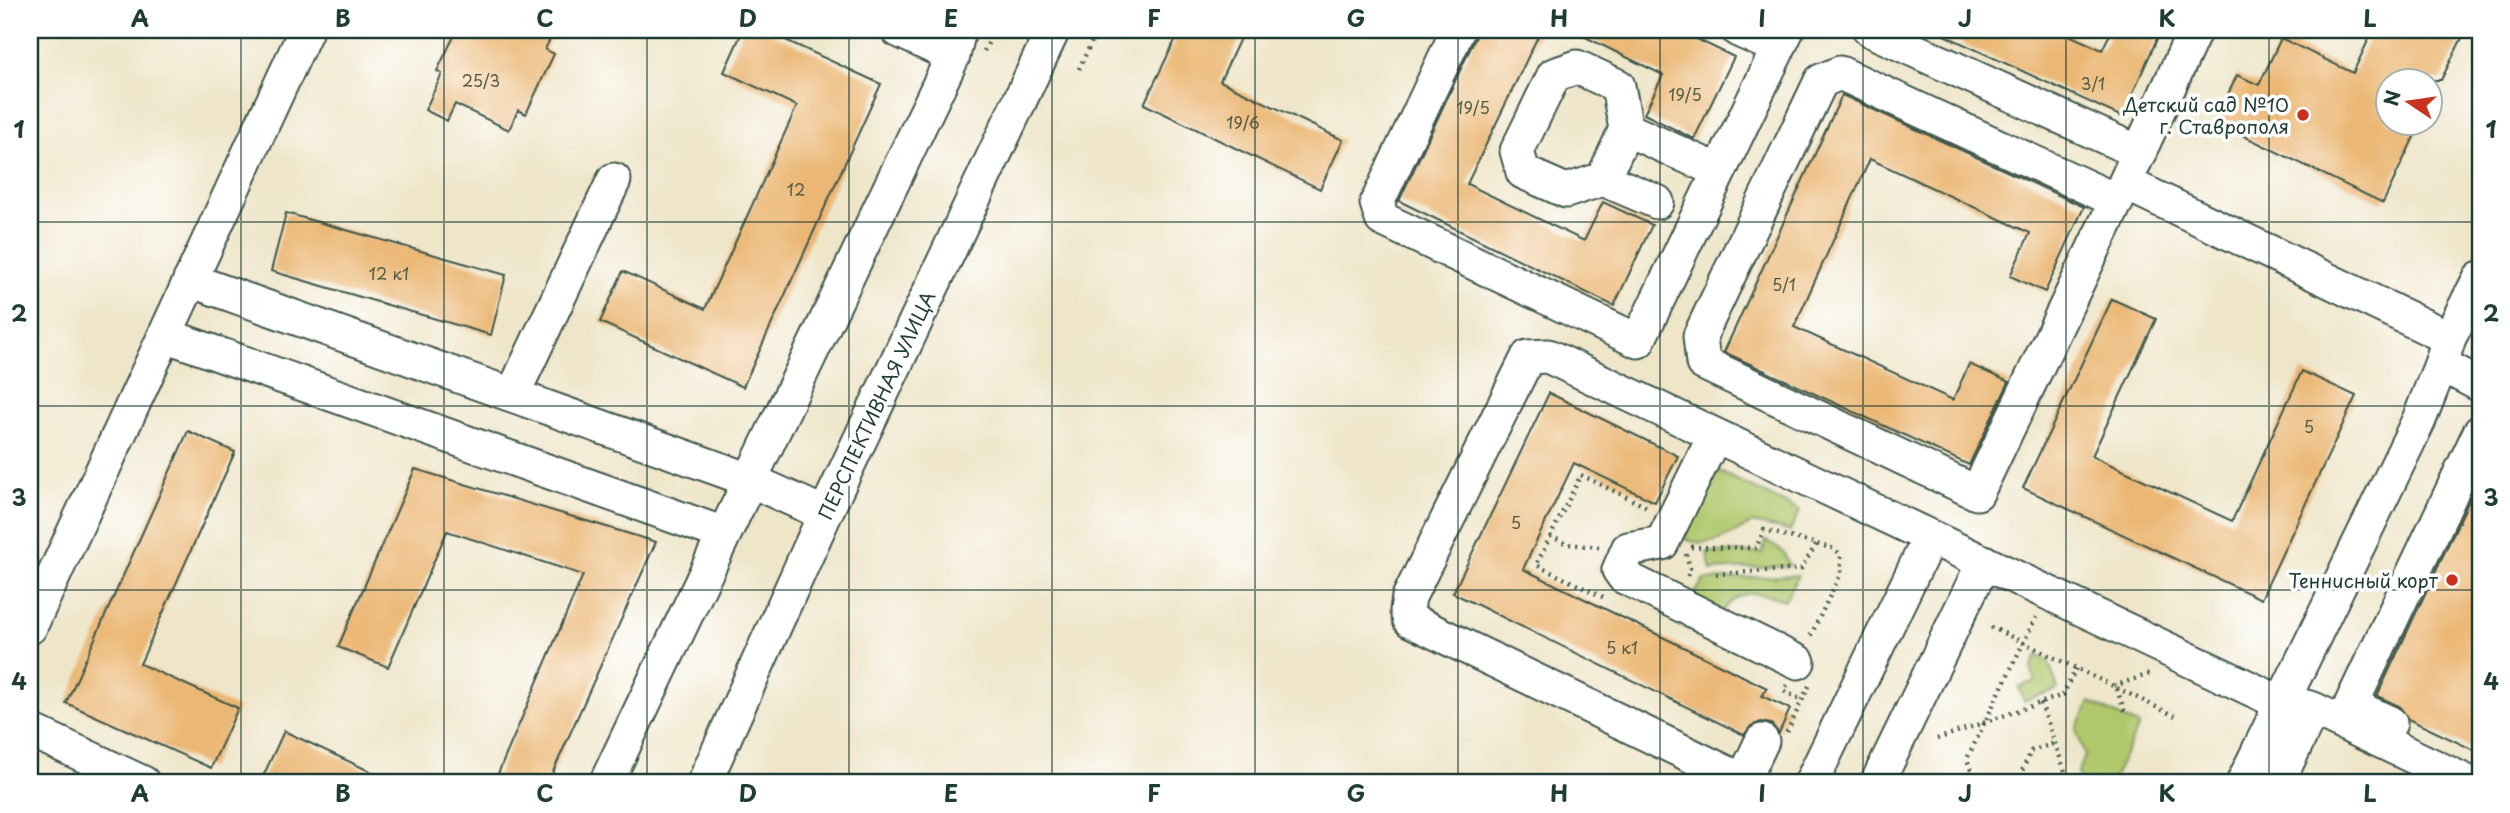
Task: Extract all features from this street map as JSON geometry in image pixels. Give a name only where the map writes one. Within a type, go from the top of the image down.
[{"type":"street","points":[[30,627],[306,30]]},
{"type":"street","points":[[606,783],[956,43],[898,30]]},
{"type":"street","name":"ПЕРСПЕКТИВНАЯ УЛИЦА","points":[[704,783],[825,513],[1053,30]]},
{"type":"street","points":[[1458,30],[1377,203],[1382,219],[1638,341],[1782,39],[1738,30]]},
{"type":"street","points":[[1870,30],[2140,153]]},
{"type":"street","points":[[2195,30],[2140,153],[2121,192],[1977,494],[1703,363],[1700,337],[1821,81],[1840,73],[2121,192],[2445,351],[2478,379]]},
{"type":"street","points":[[1603,179],[1626,129],[1618,86],[1577,67],[1554,75],[1517,151],[1523,172],[1566,191],[1603,179],[1657,202]]},
{"type":"street","points":[[1626,129],[1719,171]]},
{"type":"street","points":[[513,394],[614,180]]},
{"type":"street","points":[[2277,783],[2298,704],[2419,420],[2445,351],[2480,278]]},
{"type":"street","points":[[190,280],[750,480],[825,513]]},
{"type":"street","points":[[165,335],[724,534]]},
{"type":"street","points":[[1762,741],[1745,782],[1417,626],[1406,611],[1409,597],[1528,357],[1548,356],[2266,696],[2298,704],[2469,783]]},
{"type":"street","points":[[2480,432],[2351,705],[2480,766]]},
{"type":"street","points":[[1715,435],[1662,543],[1628,549],[1619,570],[1624,577],[1798,662]]},
{"type":"street","points":[[1811,783],[1930,537]]},
{"type":"street","points":[[1877,783],[1984,562]]},
{"type":"street","points":[[2243,783],[2298,704]]},
{"type":"street","points":[[30,730],[143,783]]},
{"type":"path","points":[[1079,69],[1097,30]]},
{"type":"path","points":[[1662,543],[1670,546],[1756,548],[1764,530],[1835,549],[1841,556],[1841,573],[1798,662]]},
{"type":"path","points":[[1550,536],[1567,544],[1628,549]]},
{"type":"path","points":[[1716,574],[1801,569],[1817,543]]},
{"type":"path","points":[[1976,783],[1967,759],[2037,616]]},
{"type":"path","points":[[1991,627],[2175,716]]},
{"type":"path","points":[[1937,739],[2063,695],[2076,668]]},
{"type":"path","points":[[2115,687],[2155,672]]},
{"type":"path","points":[[2115,687],[2125,713]]},
{"type":"path","points":[[1791,723],[1802,700],[1797,697]]},
{"type":"path","points":[[2041,703],[2069,783]]},
{"type":"path","points":[[2008,783],[2018,782],[2031,751],[2055,743]]},
{"type":"path","points":[[30,777],[43,783]]},
{"type":"green space","points":[[1714,469],[1800,511],[1790,531],[1752,523],[1726,537],[1709,542],[1701,543],[1681,537]]},
{"type":"green space","points":[[1766,540],[1784,553],[1790,566],[1711,570],[1707,552],[1762,553]]},
{"type":"green space","points":[[1798,575],[1785,600],[1759,594],[1743,595],[1729,603],[1723,611],[1692,597],[1704,580]]},
{"type":"green space","points":[[2037,655],[2048,660],[2058,689],[2024,701],[2019,687],[2035,681],[2031,668]]},
{"type":"green space","points":[[2090,702],[2139,726],[2111,783],[2081,783],[2078,773],[2085,756],[2076,729]]},
{"type":"building","points":[[457,30],[555,30],[545,49],[554,54],[526,114],[518,110],[509,130],[455,104],[447,121],[425,110],[442,74],[437,71]]},
{"type":"building","points":[[743,30],[764,30],[881,84],[743,387],[600,322],[623,271],[705,309],[797,106],[724,72]]},
{"type":"building","points":[[1180,30],[1244,30],[1220,81],[1343,140],[1320,189],[1144,104]]},
{"type":"building","points":[[1479,30],[1541,30],[1467,184],[1584,241],[1603,202],[1652,225],[1614,306],[1399,201]]},
{"type":"building","points":[[1571,30],[1678,30],[1734,57],[1694,139],[1644,114],[1663,75]]},
{"type":"building","points":[[1933,30],[2058,30],[2102,50],[2112,30],[2161,30],[2122,117]]},
{"type":"building","name":"Детский сад №10 г. Ставрополя","points":[[2373,30],[2466,30],[2444,74],[2444,66],[2374,66],[2374,136],[2414,136],[2383,203],[2215,122],[2237,75],[2259,85],[2281,38],[2353,73]]},
{"type":"building","points":[[1842,95],[2084,207],[2045,292],[2010,276],[2030,233],[1870,159],[1794,327],[1953,400],[1969,364],[2009,382],[1969,465],[1724,352]]},
{"type":"building","points":[[286,213],[506,275],[491,335],[271,271]]},
{"type":"building","points":[[2112,299],[2156,319],[2092,456],[2232,521],[2302,371],[2356,396],[2261,599],[2023,488]]},
{"type":"building","points":[[1549,393],[1678,456],[1655,502],[1574,463],[1523,569],[1767,688],[1762,696],[1790,709],[1779,733],[1771,724],[1761,722],[1751,726],[1744,735],[1453,593]]},
{"type":"building","points":[[188,431],[235,452],[140,664],[238,708],[211,768],[66,703]]},
{"type":"building","points":[[415,469],[656,542],[548,783],[494,783],[583,575],[447,531],[388,667],[338,647]]},
{"type":"building","name":"Теннисный корт","points":[[2480,477],[2480,753],[2408,719],[2399,706],[2377,696]]},
{"type":"building","points":[[284,731],[395,783],[260,783]]},
{"type":"place","name":"Детский сад №10 г. Ставрополя","points":[[2303,115]]},
{"type":"place","name":"Теннисный корт","points":[[2452,580]]}]
